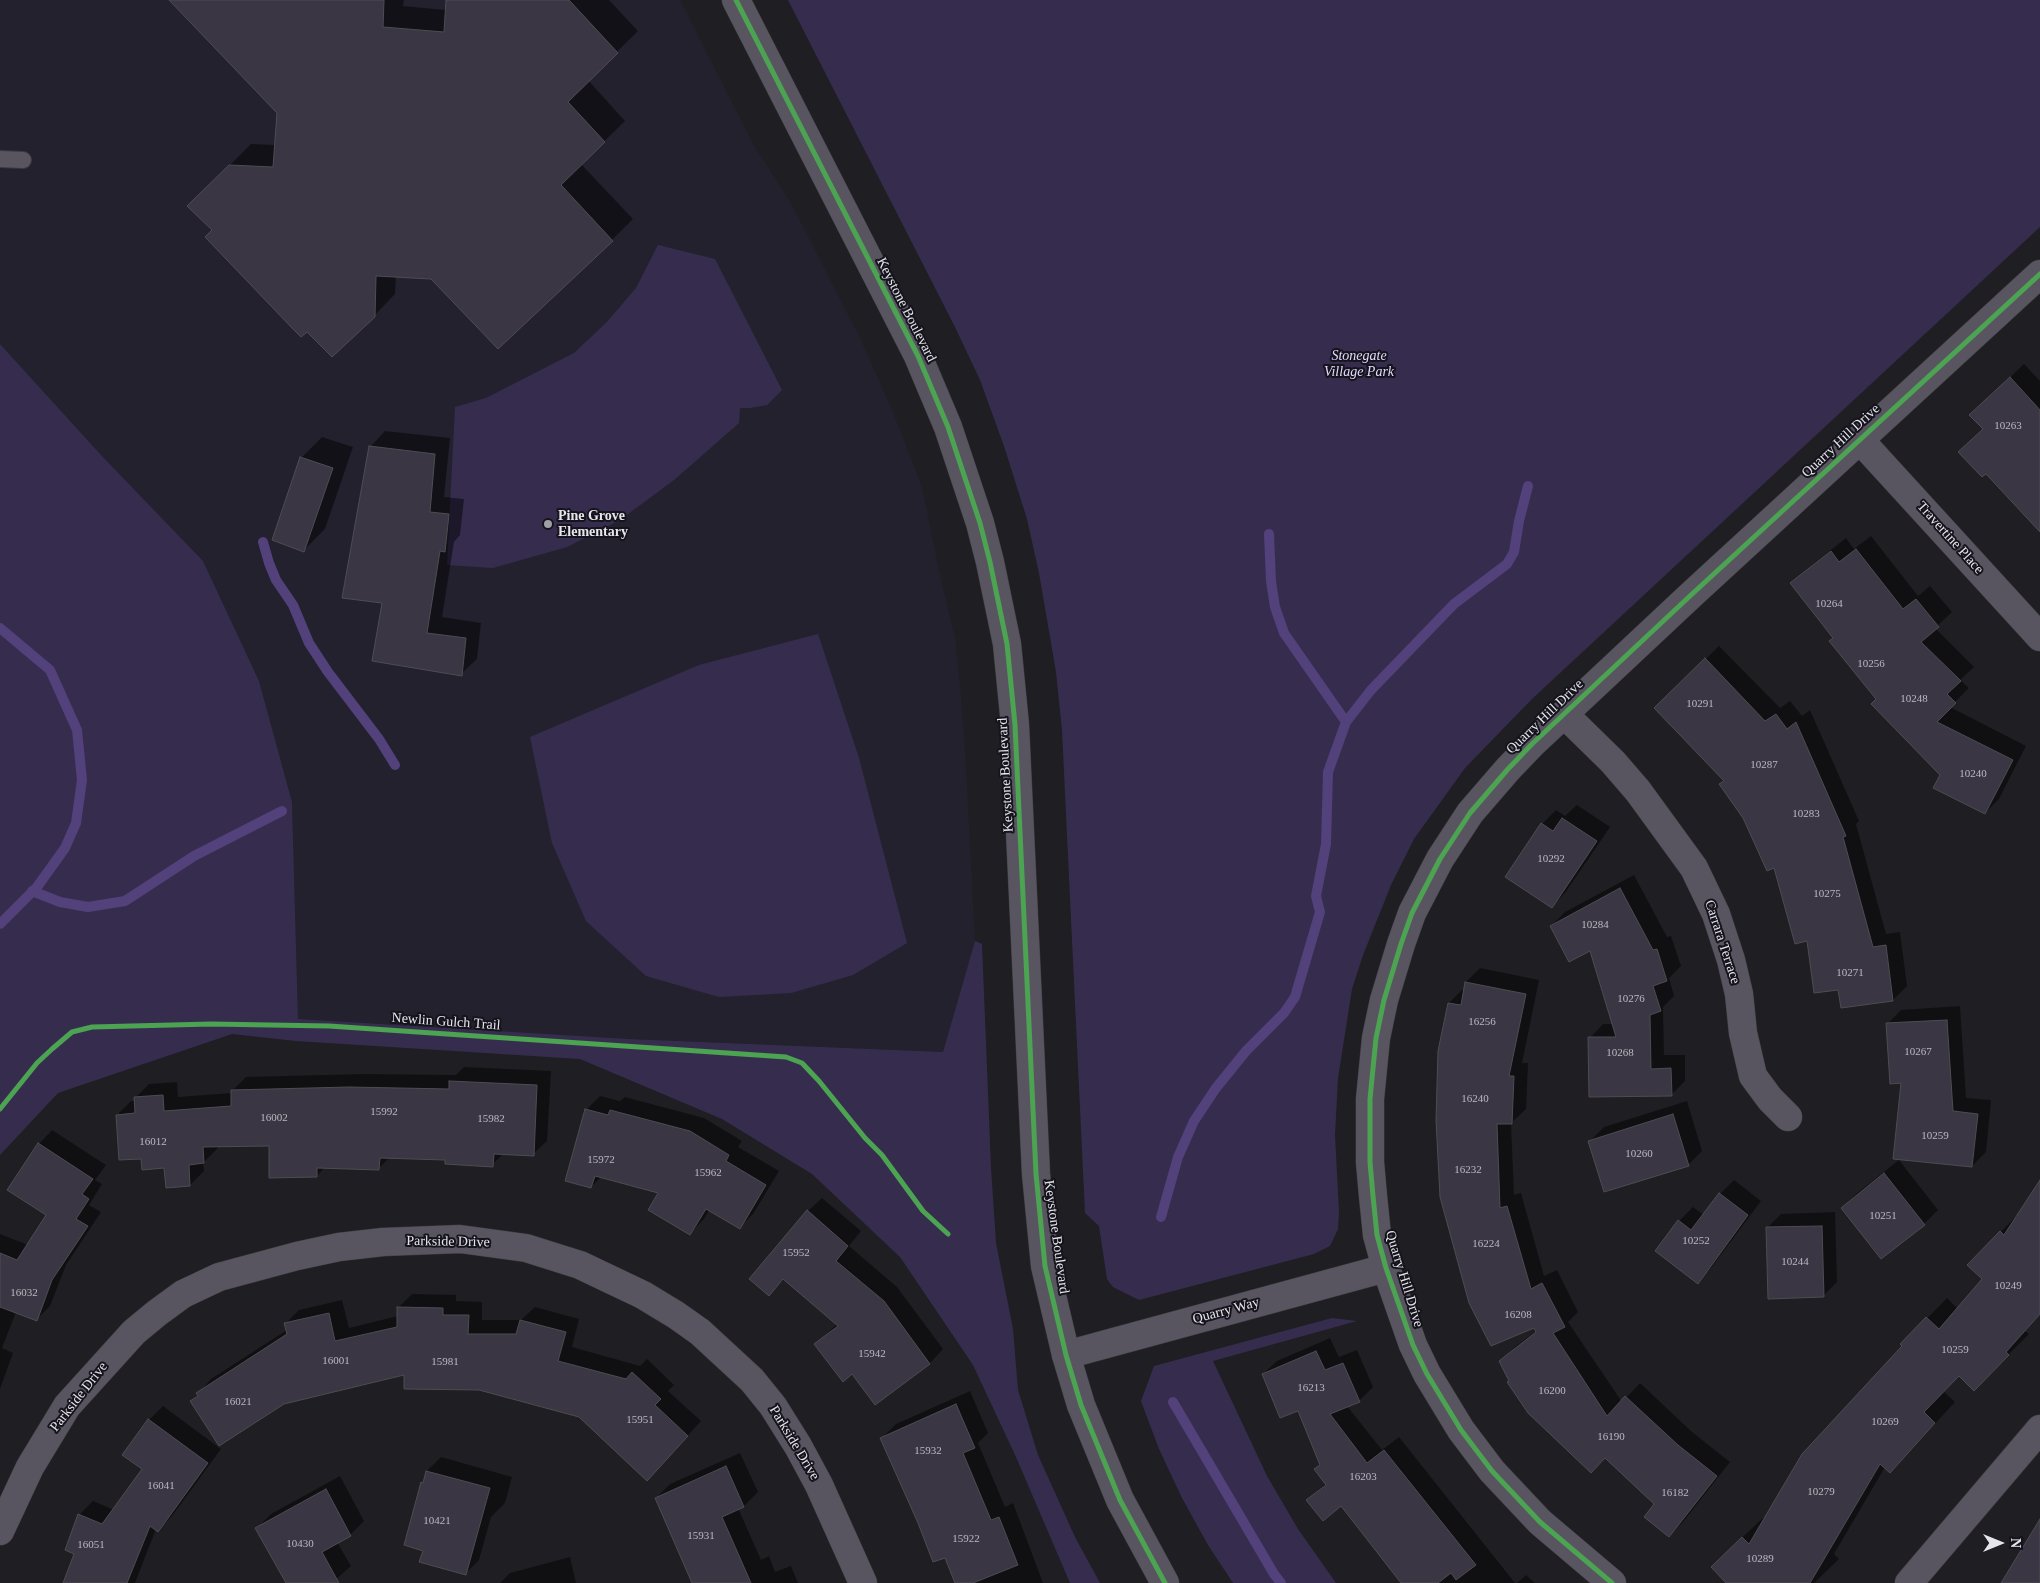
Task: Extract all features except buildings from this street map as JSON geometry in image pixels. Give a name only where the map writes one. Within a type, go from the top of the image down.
[{"type":"street","name":"Keystone Boulevard","points":[[736,0],[918,356],[934,392],[961,464],[990,562],[1007,644],[1015,725],[1028,1006],[1040,1220],[1045,1266],[1066,1355],[1081,1406],[1120,1500],[1165,1583]]},
{"type":"street","name":"Quarry Hill Drive","points":[[1612,1583],[1540,1522],[1492,1471],[1471,1444],[1445,1406],[1413,1345],[1386,1268],[1377,1235],[1372,1188],[1370,1099],[1376,1038],[1384,1000],[1401,944],[1412,913],[1427,882],[1470,813],[1508,769],[1564,714],[1859,439],[2040,274]]},
{"type":"street","name":"Travertine Place","points":[[1859,439],[2040,637]]},
{"type":"street","name":"Carrara Terrace","points":[[1564,714],[1613,762],[1638,791],[1694,868],[1716,914],[1731,960],[1739,994],[1743,1033],[1753,1076],[1770,1099],[1788,1117]]},
{"type":"street","name":"Parkside Drive","points":[[0,1531],[30,1467],[67,1406],[134,1332],[183,1294],[219,1277],[339,1247],[383,1242],[460,1239],[526,1248],[580,1265],[642,1295],[700,1332],[752,1380],[773,1406],[819,1485],[863,1583]]},
{"type":"street","name":"Quarry Way","points":[[1066,1355],[1386,1268]]},
{"type":"street","points":[[1909,1583],[2040,1429]]},
{"type":"lane","points":[[0,159],[23,160]]},
{"type":"shaded area","name":"Pine Grove Elementary","points":[[0,0],[680,0],[753,144],[792,205],[861,340],[893,412],[922,487],[955,638],[966,769],[975,941],[943,1052],[629,1039],[298,1019],[292,802],[259,681],[203,561],[101,455],[0,344]]},
{"type":"green space","name":"Stonegate Village Park","points":[[788,0],[2040,0],[2040,227],[1532,699],[1465,768],[1414,839],[1391,885],[1363,955],[1352,989],[1338,1078],[1335,1135],[1339,1212],[1338,1229],[1330,1246],[1314,1254],[1139,1300],[1113,1287],[1107,1279],[1099,1226],[1085,1213],[1062,730],[1056,672],[1039,573],[1027,519],[1004,446],[980,380],[955,327]]},
{"type":"green space","points":[[658,245],[715,259],[782,390],[767,405],[740,408],[739,423],[674,480],[620,520],[567,547],[493,568],[447,565],[455,407],[486,398],[574,353],[607,322],[636,288]]},
{"type":"green space","points":[[0,344],[101,455],[203,561],[259,681],[292,802],[298,1019],[629,1039],[943,1052],[975,941],[982,944],[996,1243],[1013,1329],[1018,1390],[1038,1455],[1075,1537],[1100,1583],[1070,1583],[1016,1457],[973,1365],[900,1257],[812,1174],[722,1119],[580,1059],[296,1041],[232,1034],[58,1093],[0,1155]]},
{"type":"green space","points":[[818,634],[859,758],[907,943],[853,975],[791,993],[719,997],[646,976],[586,921],[552,843],[530,737],[699,665]]},
{"type":"green space","points":[[1332,1318],[1357,1321],[1213,1361],[1267,1476],[1298,1529],[1336,1583],[1233,1583],[1208,1545],[1182,1498],[1159,1449],[1141,1401],[1154,1366]]},
{"type":"waterway","points":[[1161,1217],[1178,1157],[1194,1121],[1216,1088],[1246,1051],[1284,1013],[1295,997],[1320,912],[1316,896],[1326,844],[1328,772],[1346,722],[1371,690],[1454,604],[1507,564],[1514,552],[1519,521],[1528,486]]},
{"type":"waterway","points":[[1269,534],[1271,581],[1275,607],[1284,633],[1346,722]]},
{"type":"waterway","points":[[263,542],[276,580],[293,605],[309,643],[328,672],[379,739],[395,765]]},
{"type":"waterway","points":[[0,628],[50,670],[77,730],[82,780],[76,823],[65,848],[37,887],[0,924]]},
{"type":"waterway","points":[[32,891],[60,902],[88,907],[125,901],[194,856],[282,811]]},
{"type":"waterway","points":[[1173,1402],[1281,1583]]},
{"type":"cycle path","points":[[736,0],[918,356],[948,427],[980,523],[1007,644],[1015,725],[1036,1174],[1045,1266],[1066,1355],[1081,1405],[1120,1500],[1165,1583]]},
{"type":"cycle path","points":[[1612,1583],[1540,1522],[1492,1471],[1461,1430],[1427,1374],[1413,1345],[1386,1268],[1377,1235],[1373,1196],[1370,1162],[1370,1099],[1376,1038],[1384,1000],[1401,944],[1412,913],[1440,859],[1470,813],[1508,769],[1532,744],[1691,595],[2040,274]]},
{"type":"cycle path","name":"Newlin Gulch Trail","points":[[0,1109],[37,1063],[52,1049],[72,1032],[92,1027],[211,1024],[329,1026],[786,1057],[802,1063],[819,1081],[865,1138],[882,1155],[923,1211],[948,1234]]},
{"type":"place","name":"Pine Grove Elementary","points":[[548,524]]}]
